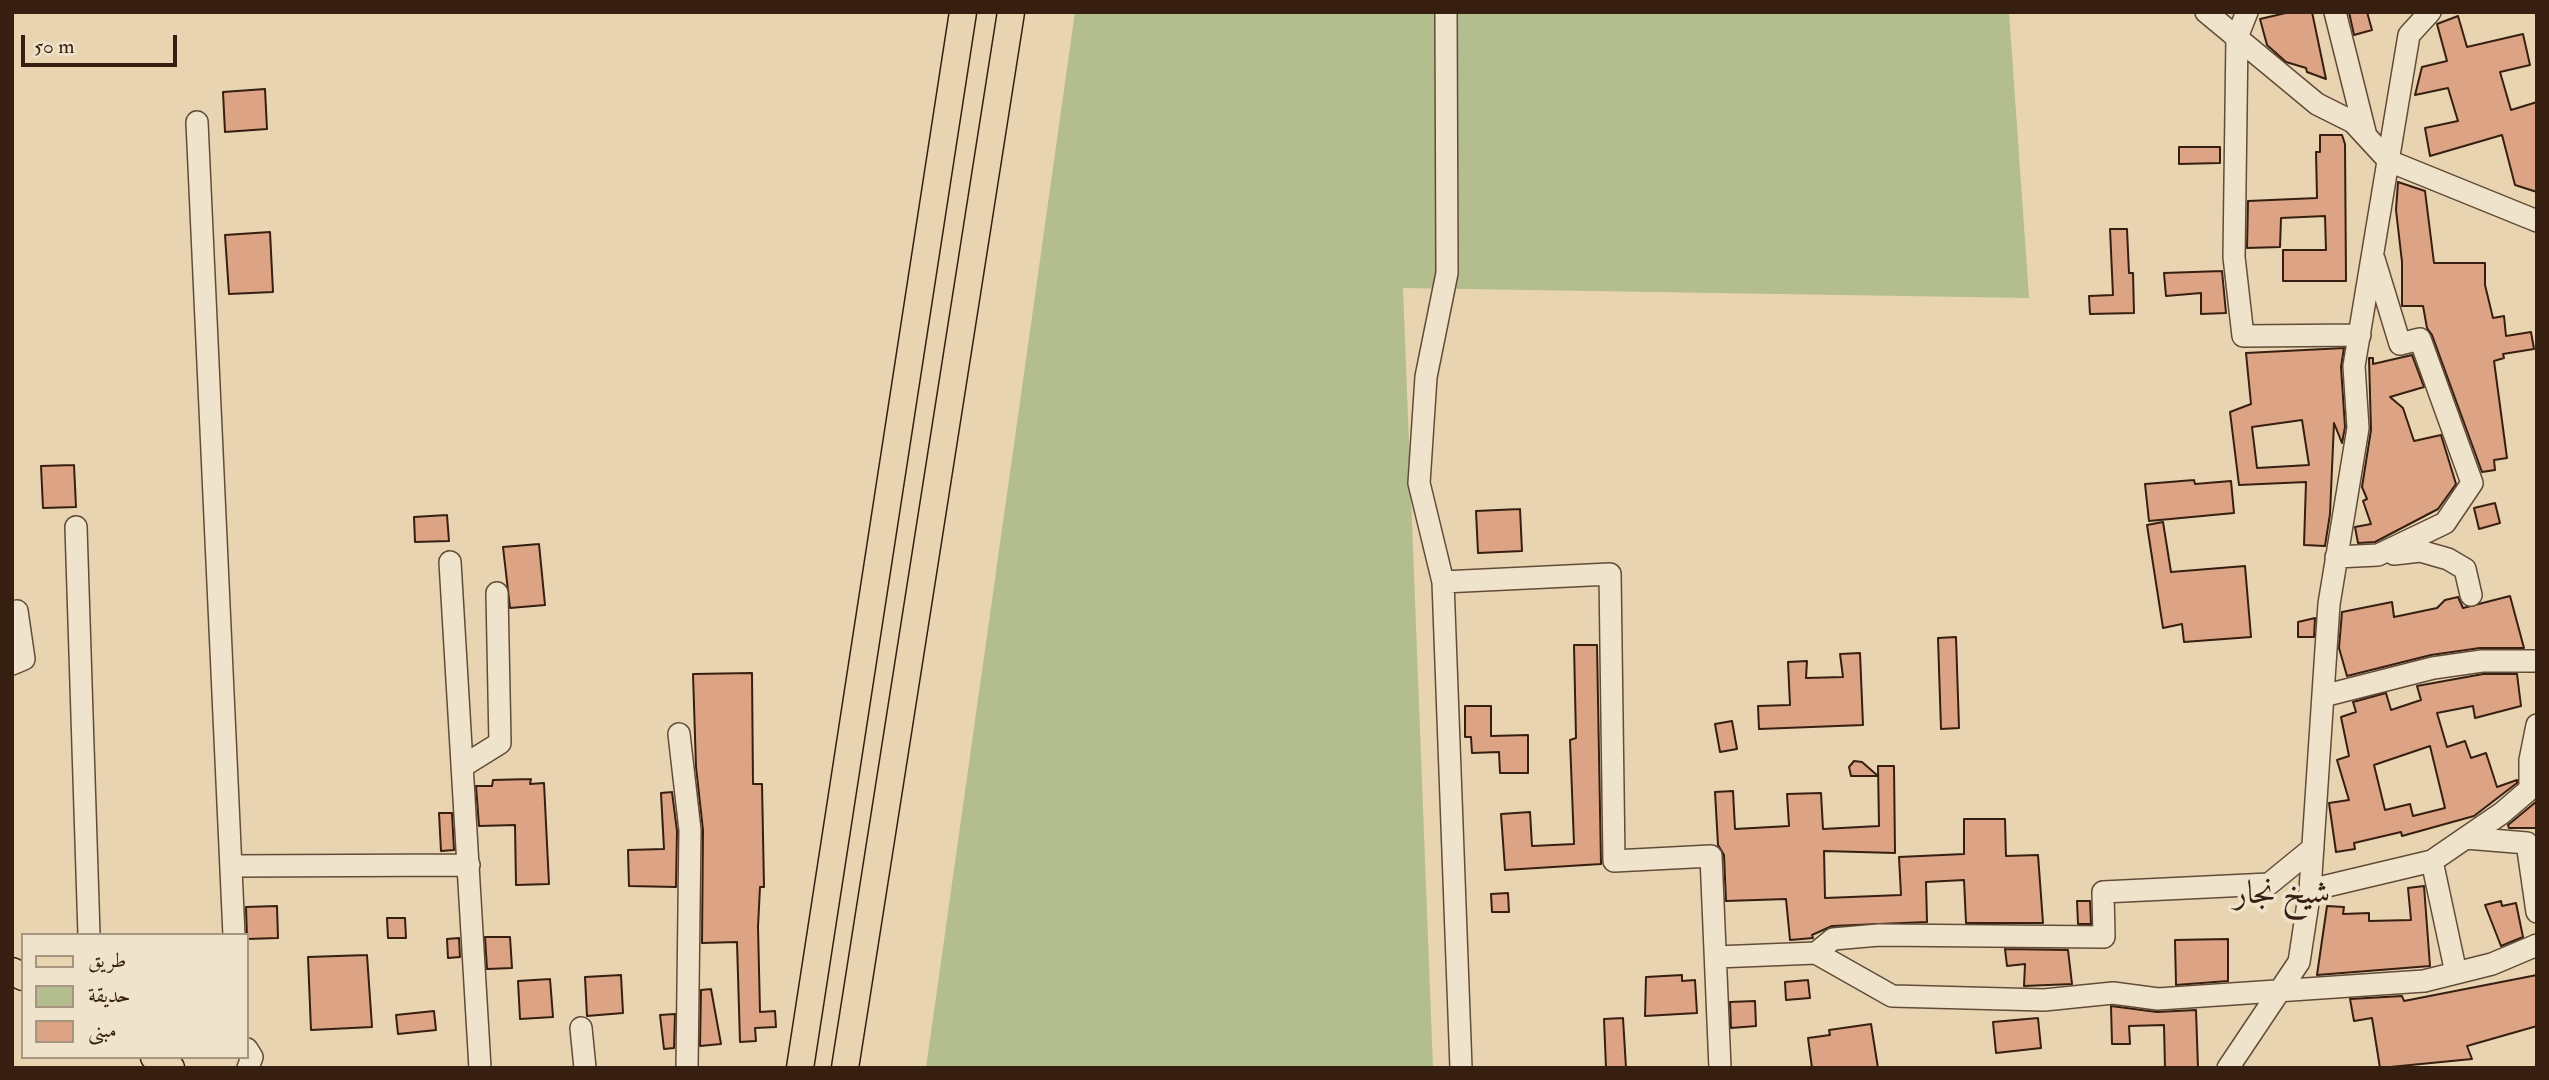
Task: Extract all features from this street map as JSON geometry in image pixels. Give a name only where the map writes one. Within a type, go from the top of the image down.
[{"type":"main road","points":[[800,1068],[963,12]]},
{"type":"main road","points":[[845,1068],[1011,12]]},
{"type":"street","points":[[1446,12],[1447,273],[1426,377],[1419,483],[1443,582],[1461,1068]]},
{"type":"street","points":[[2206,12],[2318,104],[2353,121],[2389,161],[2537,221]]},
{"type":"street","points":[[2247,12],[2237,37],[2234,257],[2243,336],[2360,335]]},
{"type":"street","points":[[2335,12],[2367,137]]},
{"type":"street","points":[[2228,1068],[2299,962],[2310,890],[2329,604],[2358,428],[2354,366],[2409,35],[2430,12]]},
{"type":"street","points":[[197,122],[234,933]]},
{"type":"street","points":[[2372,253],[2400,344],[2420,339],[2472,483],[2445,523],[2378,555]]},
{"type":"street","points":[[76,527],[89,933]]},
{"type":"street","points":[[2336,557],[2420,551],[2448,559],[2465,569],[2471,594]]},
{"type":"street","points":[[450,562],[480,1068]]},
{"type":"street","points":[[1443,582],[1610,574],[1614,860],[1711,856],[1720,1068]]},
{"type":"street","points":[[463,766],[500,743],[497,593]]},
{"type":"street","points":[[12,664],[24,659],[17,611]]},
{"type":"street","points":[[2323,696],[2433,668],[2482,661],[2537,661]]},
{"type":"street","points":[[2310,890],[2432,861],[2466,838],[2530,789],[2530,760],[2537,725]]},
{"type":"street","points":[[679,734],[690,830],[687,1068]]},
{"type":"street","points":[[2466,838],[2527,843],[2537,912]]},
{"type":"street","points":[[1816,953],[1833,939],[1879,935],[2104,937],[2103,892],[2270,884],[2313,848]]},
{"type":"street","points":[[2432,861],[2456,973]]},
{"type":"street","points":[[231,866],[469,865]]},
{"type":"street","points":[[1716,957],[1816,953],[1892,996],[2045,1000],[2113,993],[2158,999],[2424,981],[2493,964],[2537,946]]},
{"type":"street","points":[[581,1028],[585,1068]]},
{"type":"street","points":[[248,1051],[252,1057],[248,1068]]},
{"type":"green space","points":[[1075,12],[2009,12],[2029,298],[1403,288],[1433,1068],[926,1068]]},
{"type":"building","points":[[2290,12],[2312,12],[2326,79],[2307,72],[2306,68],[2286,62],[2267,45],[2260,19]]},
{"type":"building","points":[[2349,12],[2367,12],[2372,30],[2354,35]]},
{"type":"building","points":[[2458,16],[2467,47],[2523,34],[2530,65],[2500,72],[2511,110],[2537,102],[2537,192],[2515,185],[2502,135],[2430,156],[2425,128],[2458,121],[2448,88],[2415,95],[2422,67],[2447,61],[2437,24]]},
{"type":"building","points":[[265,89],[267,129],[225,132],[223,92]]},
{"type":"building","points":[[2320,135],[2342,135],[2345,144],[2346,281],[2283,281],[2283,250],[2326,250],[2325,216],[2281,218],[2280,247],[2247,248],[2248,201],[2317,198],[2316,152],[2320,152]]},
{"type":"building","points":[[2179,147],[2220,147],[2220,163],[2179,164]]},
{"type":"building","points":[[2398,182],[2425,191],[2434,263],[2485,263],[2485,285],[2493,318],[2504,316],[2506,336],[2531,332],[2534,349],[2503,354],[2504,358],[2494,361],[2507,458],[2494,460],[2495,470],[2482,472],[2432,335],[2427,328],[2423,306],[2402,306],[2402,262],[2396,210]]},
{"type":"building","points":[[2110,229],[2127,229],[2129,273],[2133,273],[2134,313],[2090,314],[2089,296],[2113,295]]},
{"type":"building","points":[[270,232],[273,292],[229,294],[225,235]]},
{"type":"building","points":[[2222,271],[2226,313],[2201,314],[2201,293],[2166,296],[2164,273]]},
{"type":"building","points":[[2344,348],[2341,367],[2345,427],[2342,443],[2334,423],[2330,514],[2325,546],[2304,545],[2306,482],[2239,485],[2230,412],[2251,404],[2246,353]],"holes":[[[2302,420],[2309,465],[2257,468],[2252,427]]]},
{"type":"building","points":[[2412,355],[2424,387],[2390,397],[2403,408],[2414,441],[2441,435],[2456,484],[2438,509],[2375,542],[2358,543],[2355,527],[2371,524],[2363,501],[2367,499],[2362,487],[2371,430],[2369,358],[2373,358],[2373,364]]},
{"type":"building","points":[[74,465],[76,507],[43,508],[41,466]]},
{"type":"building","points":[[2194,480],[2195,484],[2231,481],[2234,513],[2149,521],[2145,484]]},
{"type":"building","points":[[2495,503],[2500,523],[2479,529],[2474,508]]},
{"type":"building","points":[[1520,509],[1522,551],[1478,553],[1476,511]]},
{"type":"building","points":[[447,515],[449,541],[415,542],[414,517]]},
{"type":"building","points":[[2163,522],[2171,572],[2245,566],[2251,637],[2184,642],[2182,624],[2163,628],[2147,525]]},
{"type":"building","points":[[539,544],[545,605],[510,608],[503,547]]},
{"type":"building","points":[[2510,596],[2524,648],[2480,648],[2431,655],[2347,676],[2339,648],[2342,612],[2392,602],[2394,617],[2437,608],[2445,600],[2458,597],[2463,608]]},
{"type":"building","points":[[2315,618],[2314,637],[2298,637],[2298,622]]},
{"type":"building","points":[[1956,637],[1959,728],[1941,729],[1938,638]]},
{"type":"building","points":[[1574,645],[1597,645],[1601,864],[1505,870],[1501,814],[1530,812],[1532,846],[1574,844],[1570,740],[1576,738]]},
{"type":"building","points":[[1860,653],[1863,725],[1759,729],[1758,706],[1790,705],[1788,662],[1807,661],[1806,678],[1843,677],[1840,654]]},
{"type":"building","points":[[752,673],[753,784],[762,784],[764,887],[760,887],[758,927],[760,1012],[775,1011],[776,1027],[755,1028],[756,1041],[740,1042],[737,942],[702,943],[703,830],[696,767],[693,674]]},
{"type":"building","points":[[2483,674],[2517,674],[2521,706],[2475,718],[2473,706],[2437,713],[2447,747],[2465,741],[2471,758],[2486,753],[2497,787],[2517,780],[2517,783],[2474,816],[2402,836],[2401,832],[2354,843],[2355,849],[2336,852],[2329,803],[2349,800],[2337,760],[2349,756],[2341,717],[2356,712],[2353,702],[2386,693],[2391,710],[2421,700],[2417,686]],"holes":[[[2430,746],[2445,808],[2413,816],[2410,804],[2385,810],[2374,765]]]},
{"type":"building","points":[[1465,706],[1491,706],[1491,736],[1528,735],[1528,773],[1500,773],[1499,752],[1472,753],[1471,737],[1465,737]]},
{"type":"building","points":[[1732,721],[1737,749],[1720,752],[1715,724]]},
{"type":"building","points":[[1854,761],[1862,762],[1878,776],[1851,776],[1849,767]]},
{"type":"building","points":[[1878,766],[1894,766],[1895,853],[1824,851],[1825,898],[1901,895],[1899,857],[1964,854],[1964,819],[2005,819],[2006,856],[2038,855],[2043,923],[1966,923],[1964,880],[1926,882],[1927,922],[1832,926],[1812,935],[1813,938],[1790,940],[1786,899],[1726,901],[1724,855],[1718,845],[1715,792],[1733,791],[1735,829],[1789,826],[1787,794],[1821,793],[1823,829],[1879,826]]},
{"type":"building","points":[[531,779],[530,784],[544,783],[549,884],[516,885],[515,825],[479,826],[476,786],[492,786],[493,780]]},
{"type":"building","points":[[672,792],[677,831],[676,887],[629,886],[628,850],[664,849],[661,793]]},
{"type":"building","points":[[2537,801],[2537,828],[2509,828],[2508,825]]},
{"type":"building","points":[[439,813],[452,813],[454,850],[441,851]]},
{"type":"building","points":[[2424,886],[2430,966],[2317,975],[2327,906],[2344,907],[2343,914],[2369,913],[2369,921],[2411,920],[2408,888]]},
{"type":"building","points":[[1508,893],[1509,912],[1492,912],[1491,894]]},
{"type":"building","points":[[2077,901],[2090,901],[2091,924],[2078,924]]},
{"type":"building","points":[[2501,901],[2502,906],[2516,903],[2523,937],[2501,946],[2485,905]]},
{"type":"building","points":[[277,906],[278,938],[248,939],[246,907]]},
{"type":"building","points":[[387,918],[405,918],[406,938],[388,938]]},
{"type":"building","points":[[485,937],[510,937],[512,968],[487,969]]},
{"type":"building","points":[[459,938],[460,957],[448,958],[447,939]]},
{"type":"building","points":[[2228,939],[2228,981],[2176,985],[2175,940]]},
{"type":"building","points":[[2005,949],[2068,950],[2072,984],[2024,986],[2025,964],[2007,966]]},
{"type":"building","points":[[367,955],[372,1027],[311,1030],[308,957]]},
{"type":"building","points":[[621,975],[623,1013],[587,1016],[585,977]]},
{"type":"building","points":[[1682,975],[1682,981],[1695,980],[1697,1013],[1645,1016],[1646,977]]},
{"type":"building","points":[[2537,975],[2537,1026],[2467,1046],[2472,1059],[2380,1068],[2372,1018],[2354,1021],[2350,999],[2402,996],[2404,1001]]},
{"type":"building","points":[[550,979],[553,1017],[520,1019],[518,981]]},
{"type":"building","points":[[1808,980],[1810,998],[1786,1000],[1785,982]]},
{"type":"building","points":[[711,989],[721,1044],[700,1046],[701,990]]},
{"type":"building","points":[[1755,1001],[1756,1026],[1731,1028],[1730,1002]]},
{"type":"building","points":[[2111,1006],[2157,1012],[2196,1010],[2198,1068],[2165,1068],[2164,1025],[2129,1026],[2130,1044],[2112,1044]]},
{"type":"building","points":[[434,1011],[436,1030],[398,1034],[396,1015]]},
{"type":"building","points":[[675,1014],[674,1048],[664,1049],[660,1015]]},
{"type":"building","points":[[1623,1018],[1626,1068],[1606,1068],[1604,1019]]},
{"type":"building","points":[[2038,1018],[2041,1048],[1996,1053],[1993,1022]]},
{"type":"building","points":[[1871,1024],[1878,1068],[1812,1068],[1808,1038],[1830,1035],[1829,1030]]},
{"type":"district","name":"شيخ نجار","points":[[2282,896]]}]
